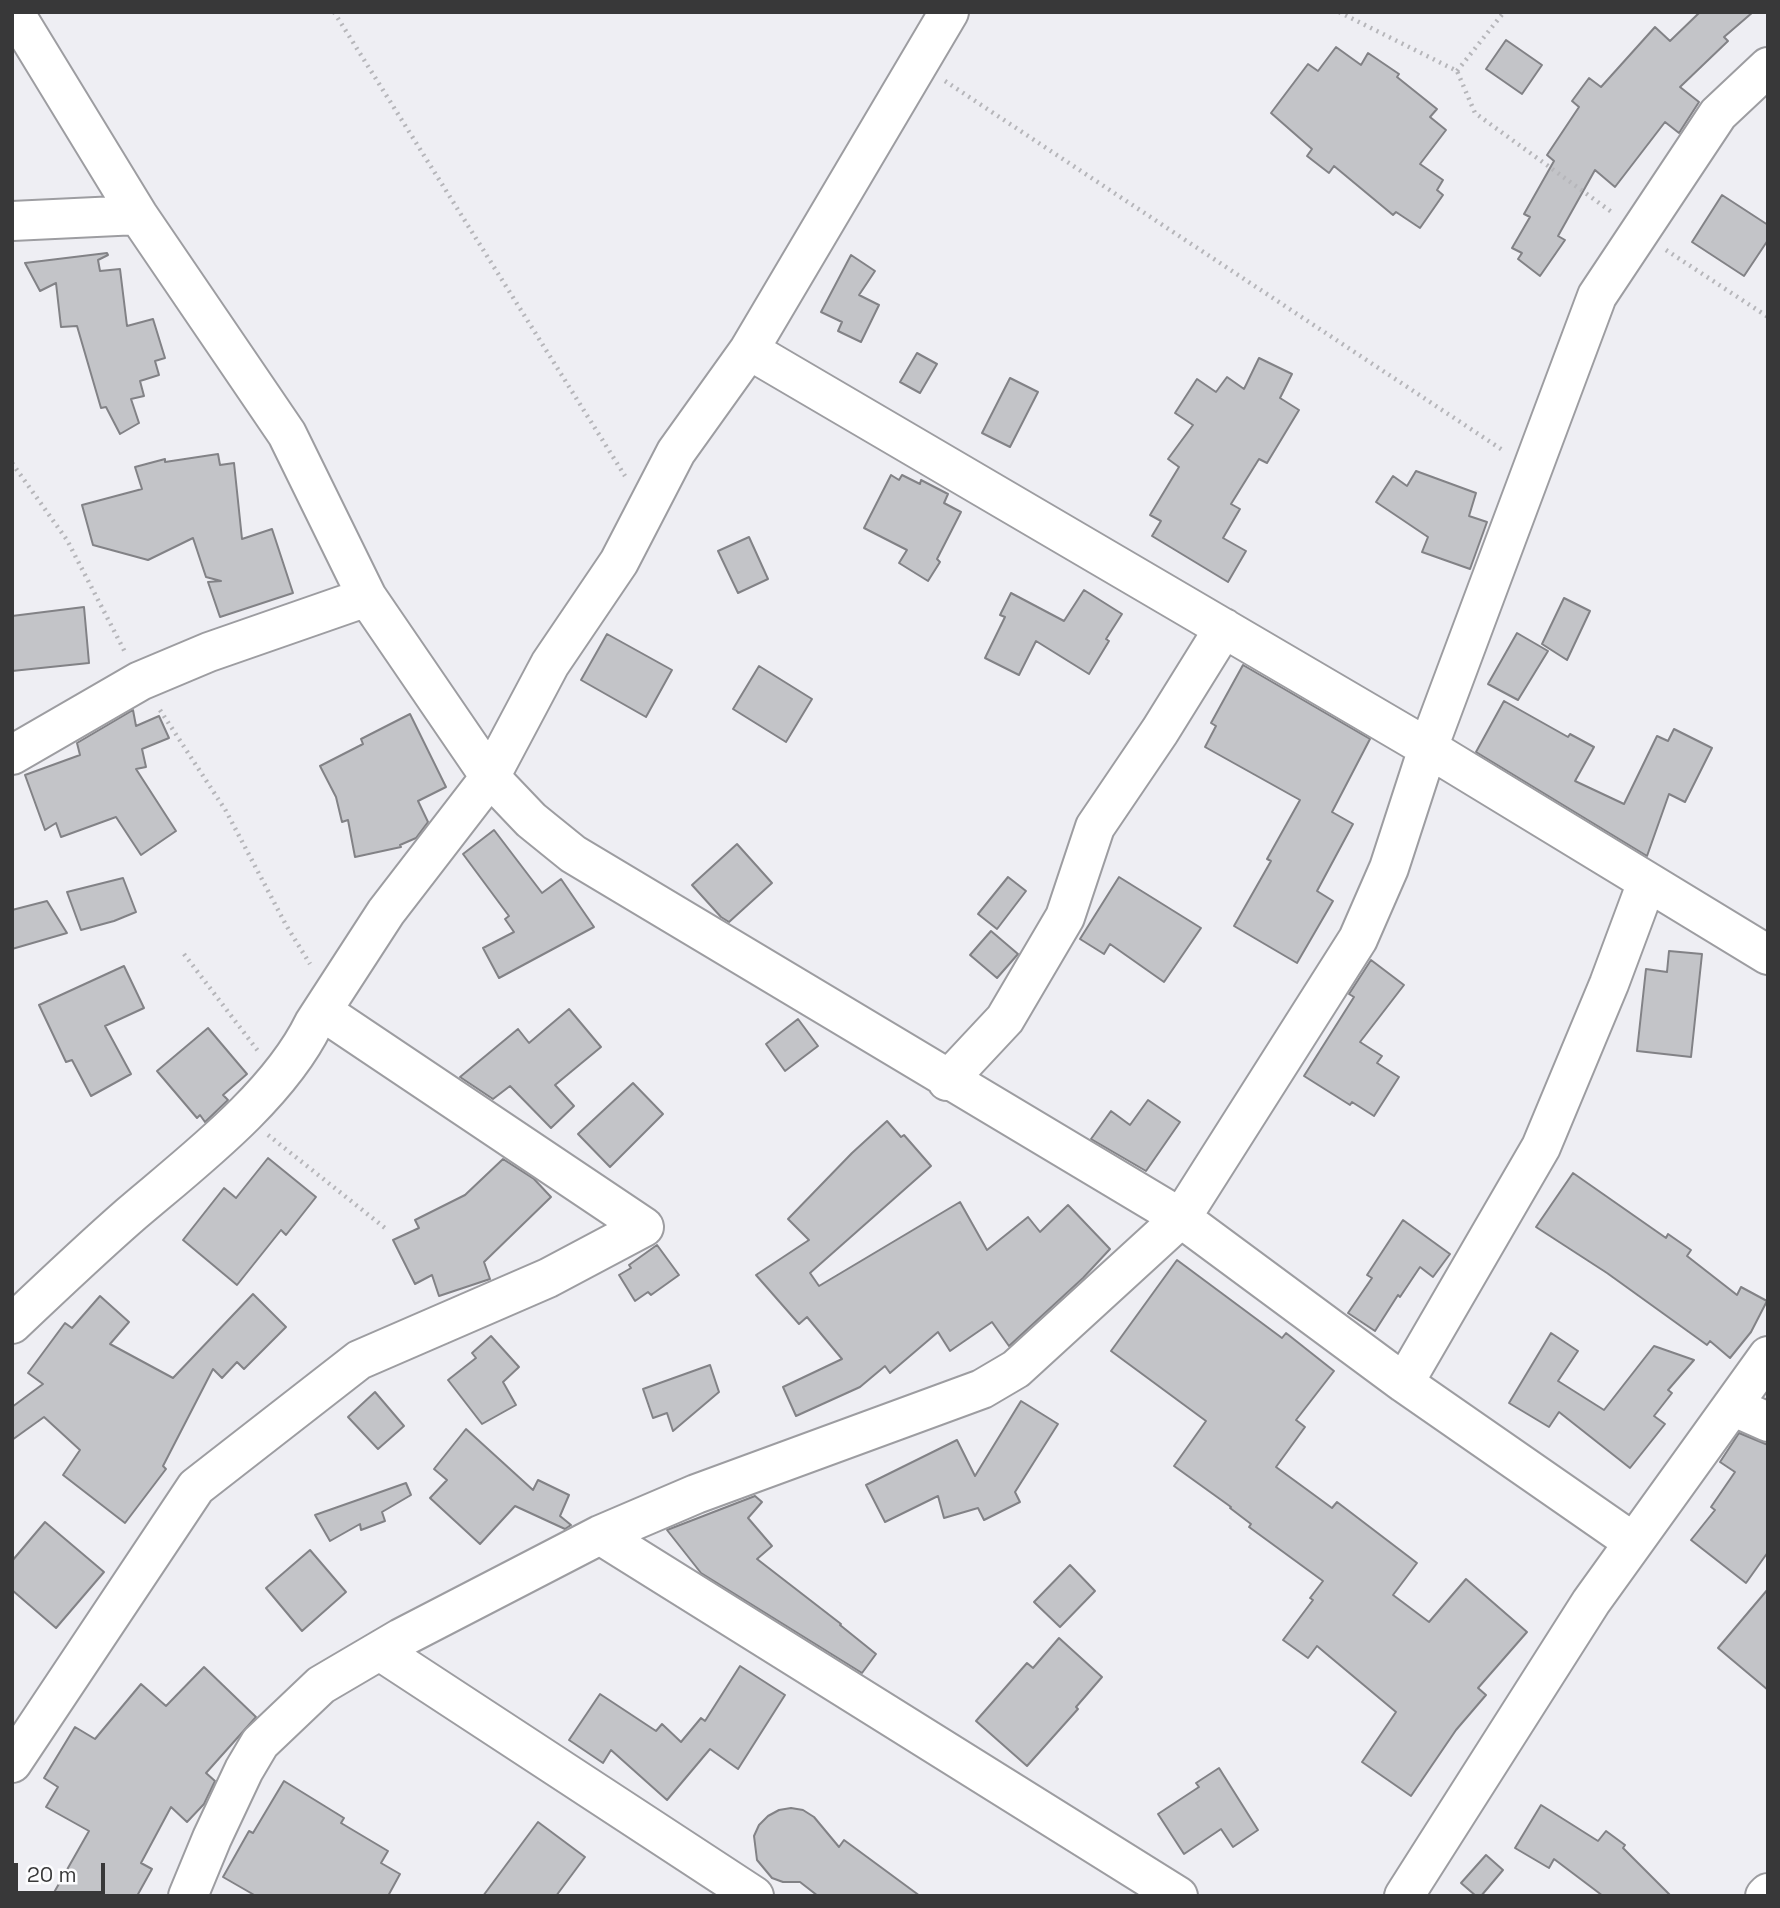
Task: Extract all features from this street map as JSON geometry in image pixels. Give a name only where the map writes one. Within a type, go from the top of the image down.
[{"type":"street","points":[[14,12],[138,215],[287,434],[368,597],[489,776],[531,820],[573,854],[1181,1219],[1404,1383],[1633,1542]]},
{"type":"street","points":[[12,1324],[96,1245],[228,1132],[305,1042],[386,912],[489,776],[550,664],[619,562],[676,452],[749,350],[949,12]]},
{"type":"street","points":[[197,1892],[244,1770],[260,1743],[321,1685],[600,1535],[696,1494],[982,1389],[1016,1369],[1181,1219],[1358,939],[1389,868],[1428,748],[1597,296],[1718,114],[1768,67]]},
{"type":"street","points":[[12,221],[138,215]]},
{"type":"street","points":[[749,350],[1428,748],[1768,955]]},
{"type":"street","points":[[12,755],[140,681],[209,652],[368,597]]},
{"type":"street","points":[[947,1080],[1005,1019],[1065,916],[1095,827],[1160,731],[1224,628]]},
{"type":"street","points":[[1404,1383],[1541,1147],[1609,984],[1647,882]]},
{"type":"street","points":[[12,1763],[196,1487],[359,1360],[548,1278],[644,1227],[327,1004]]},
{"type":"street","points":[[1404,1896],[1591,1602],[1768,1356]]},
{"type":"street","points":[[1732,1406],[1768,1422]]},
{"type":"street","points":[[600,1535],[1178,1896]]},
{"type":"street","points":[[380,1651],[754,1896]]},
{"type":"path","points":[[334,12],[646,510]]},
{"type":"path","points":[[1339,12],[1457,71],[1475,113],[1639,232],[1768,317]]},
{"type":"path","points":[[1457,71],[1504,12]]},
{"type":"path","points":[[918,64],[1531,469]]},
{"type":"path","points":[[12,463],[67,540],[140,681],[226,811],[327,1004]]},
{"type":"path","points":[[184,954],[277,1077]]},
{"type":"path","points":[[242,1116],[385,1228]]},
{"type":"building","points":[[1700,12],[1753,12],[1724,37],[1728,41],[1680,87],[1699,102],[1679,133],[1665,122],[1615,187],[1595,170],[1558,236],[1565,240],[1540,276],[1518,259],[1522,253],[1512,248],[1530,217],[1524,214],[1554,161],[1547,155],[1579,107],[1572,101],[1589,78],[1601,87],[1655,27],[1670,41]]},
{"type":"building","points":[[1506,40],[1542,65],[1522,94],[1486,69]]},
{"type":"building","points":[[1336,47],[1361,65],[1368,53],[1399,74],[1397,77],[1437,109],[1430,117],[1446,130],[1420,164],[1443,180],[1437,190],[1443,195],[1420,228],[1396,212],[1393,215],[1334,166],[1329,173],[1307,156],[1312,149],[1271,113],[1308,64],[1318,71]]},
{"type":"building","points":[[1722,195],[1768,225],[1768,240],[1744,276],[1692,242]]},
{"type":"building","points":[[108,255],[98,260],[100,271],[120,269],[127,326],[153,319],[165,358],[155,361],[159,375],[140,381],[144,396],[131,399],[139,423],[120,434],[106,407],[101,408],[77,326],[61,327],[56,283],[40,291],[25,263]]},
{"type":"building","points":[[851,255],[875,271],[859,295],[879,305],[861,342],[838,331],[842,322],[821,312]]},
{"type":"building","points":[[917,353],[937,364],[920,393],[900,382]]},
{"type":"building","points":[[1259,358],[1292,374],[1280,398],[1299,410],[1267,463],[1259,459],[1231,504],[1240,509],[1223,538],[1246,551],[1228,582],[1152,536],[1161,521],[1150,515],[1179,467],[1168,459],[1193,425],[1175,413],[1197,379],[1216,392],[1227,377],[1244,389]]},
{"type":"building","points":[[1010,378],[1038,392],[1010,447],[982,433]]},
{"type":"building","points":[[218,454],[220,465],[234,463],[242,539],[272,529],[293,593],[220,617],[208,582],[221,581],[206,577],[193,538],[148,560],[93,545],[82,505],[142,489],[135,467],[165,459],[165,462]]},
{"type":"building","points":[[1416,471],[1476,493],[1469,516],[1487,522],[1470,569],[1422,552],[1428,537],[1376,502],[1393,476],[1407,486]]},
{"type":"building","points":[[891,475],[899,480],[902,475],[920,484],[921,480],[948,494],[944,503],[961,512],[937,559],[940,562],[928,581],[899,563],[907,550],[864,528]]},
{"type":"building","points":[[749,537],[768,579],[738,593],[718,551]]},
{"type":"building","points":[[1084,590],[1122,614],[1089,674],[1036,641],[1019,675],[985,658],[1005,617],[1000,615],[1011,593],[1064,621]]},
{"type":"building","points":[[1564,598],[1590,611],[1567,660],[1542,644]]},
{"type":"building","points":[[84,607],[89,663],[12,671],[12,616]]},
{"type":"building","points":[[1517,633],[1548,651],[1518,700],[1488,684]]},
{"type":"building","points":[[607,634],[672,670],[646,717],[581,680]]},
{"type":"building","points":[[1243,665],[1370,739],[1332,812],[1353,824],[1317,891],[1333,901],[1297,963],[1234,926],[1271,861],[1267,859],[1300,800],[1205,747],[1216,726],[1211,723]]},
{"type":"building","points":[[759,666],[812,699],[786,742],[733,709]]},
{"type":"building","points":[[1504,701],[1568,737],[1570,734],[1594,747],[1575,781],[1624,804],[1657,736],[1668,741],[1674,729],[1712,748],[1685,802],[1669,794],[1647,856],[1476,752]]},
{"type":"building","points":[[133,710],[136,726],[159,716],[169,738],[142,749],[146,767],[136,769],[176,831],[141,855],[116,817],[61,837],[56,823],[45,830],[25,775],[80,755],[77,743]]},
{"type":"building","points":[[410,714],[446,787],[418,801],[428,822],[416,838],[400,845],[401,847],[355,857],[348,820],[342,822],[336,797],[320,766],[363,744],[361,739]]},
{"type":"building","points":[[494,830],[542,893],[561,879],[594,927],[499,978],[483,948],[514,932],[505,919],[509,916],[463,854]]},
{"type":"building","points":[[737,844],[772,883],[729,922],[721,917],[692,885]]},
{"type":"building","points":[[1008,877],[1026,891],[997,929],[978,914]]},
{"type":"building","points":[[1119,877],[1201,928],[1164,982],[1110,944],[1104,954],[1080,939]]},
{"type":"building","points":[[123,878],[136,912],[81,930],[67,892]]},
{"type":"building","points":[[47,901],[67,933],[12,949],[12,910]]},
{"type":"building","points":[[991,931],[1018,954],[997,978],[970,955]]},
{"type":"building","points":[[1669,951],[1702,954],[1691,1057],[1637,1051],[1646,969],[1667,972]]},
{"type":"building","points":[[1371,960],[1404,985],[1360,1042],[1382,1056],[1377,1063],[1399,1077],[1374,1116],[1352,1102],[1350,1105],[1304,1076],[1354,997],[1349,994]]},
{"type":"building","points":[[124,966],[144,1008],[105,1026],[131,1074],[91,1096],[72,1060],[66,1062],[39,1005]]},
{"type":"building","points":[[569,1009],[601,1047],[555,1085],[574,1106],[551,1128],[510,1086],[493,1099],[460,1077],[518,1029],[529,1043]]},
{"type":"building","points":[[798,1019],[818,1046],[785,1071],[766,1044]]},
{"type":"building","points":[[208,1028],[247,1074],[223,1095],[228,1100],[205,1122],[200,1115],[197,1118],[157,1071]]},
{"type":"building","points":[[633,1083],[663,1114],[610,1167],[578,1134]]},
{"type":"building","points":[[1148,1100],[1180,1122],[1146,1171],[1091,1139],[1111,1111],[1130,1125]]},
{"type":"building","points":[[887,1121],[901,1137],[904,1135],[931,1166],[810,1273],[819,1286],[960,1202],[987,1250],[1028,1217],[1040,1232],[1068,1205],[1110,1249],[1083,1278],[1009,1346],[992,1322],[950,1351],[938,1332],[890,1373],[885,1366],[860,1387],[796,1416],[783,1387],[842,1359],[807,1317],[799,1324],[756,1275],[809,1240],[788,1219]]},
{"type":"building","points":[[268,1158],[316,1197],[286,1235],[281,1230],[237,1285],[183,1240],[224,1188],[236,1198]]},
{"type":"building","points":[[503,1159],[534,1179],[551,1197],[484,1262],[490,1279],[439,1296],[432,1275],[415,1284],[393,1240],[419,1228],[415,1220],[465,1195]]},
{"type":"building","points":[[1573,1173],[1666,1238],[1668,1234],[1691,1250],[1687,1256],[1737,1295],[1741,1287],[1767,1301],[1751,1332],[1730,1358],[1710,1341],[1707,1345],[1607,1273],[1536,1227]]},
{"type":"building","points":[[1403,1220],[1450,1254],[1433,1277],[1420,1267],[1375,1331],[1348,1313],[1372,1278],[1367,1275]]},
{"type":"building","points":[[657,1245],[679,1275],[651,1295],[648,1292],[635,1301],[619,1275]]},
{"type":"building","points":[[1177,1260],[1282,1338],[1286,1333],[1334,1371],[1296,1420],[1305,1427],[1276,1467],[1332,1508],[1337,1502],[1417,1563],[1393,1595],[1429,1622],[1466,1579],[1527,1632],[1478,1688],[1486,1695],[1456,1730],[1411,1796],[1362,1762],[1396,1712],[1317,1646],[1308,1658],[1283,1640],[1313,1600],[1310,1598],[1323,1581],[1249,1527],[1251,1524],[1231,1507],[1174,1466],[1206,1421],[1111,1351]]},
{"type":"building","points":[[253,1294],[286,1327],[244,1369],[237,1362],[222,1378],[213,1369],[163,1466],[166,1469],[125,1523],[63,1475],[80,1450],[44,1417],[12,1440],[12,1407],[43,1384],[28,1373],[65,1323],[72,1328],[100,1296],[129,1322],[110,1344],[173,1378]]},
{"type":"building","points":[[1551,1333],[1578,1351],[1558,1381],[1604,1410],[1654,1346],[1694,1360],[1668,1390],[1672,1393],[1654,1416],[1665,1424],[1630,1468],[1559,1412],[1549,1427],[1509,1403]]},
{"type":"building","points":[[491,1336],[519,1367],[503,1382],[516,1405],[482,1424],[448,1380],[476,1358],[472,1353]]},
{"type":"building","points":[[710,1365],[719,1392],[673,1431],[667,1413],[653,1418],[643,1389]]},
{"type":"building","points":[[375,1392],[404,1426],[378,1449],[348,1417]]},
{"type":"building","points":[[1021,1401],[1058,1424],[1015,1492],[1020,1502],[984,1520],[978,1508],[944,1518],[938,1496],[885,1522],[866,1485],[957,1440],[975,1476]]},
{"type":"building","points":[[466,1429],[533,1490],[538,1480],[569,1495],[560,1516],[571,1525],[565,1529],[515,1506],[480,1544],[430,1498],[447,1480],[434,1469]]},
{"type":"building","points":[[1739,1433],[1768,1445],[1768,1552],[1746,1583],[1691,1540],[1715,1510],[1711,1507],[1735,1472],[1720,1462]]},
{"type":"building","points":[[406,1483],[411,1495],[382,1512],[385,1521],[361,1530],[360,1524],[330,1541],[315,1515]]},
{"type":"building","points":[[755,1496],[762,1502],[748,1518],[772,1546],[757,1559],[876,1654],[862,1673],[701,1573],[667,1530]]},
{"type":"building","points":[[45,1522],[104,1572],[56,1628],[12,1590],[12,1561]]},
{"type":"building","points":[[310,1550],[346,1592],[302,1631],[266,1588]]},
{"type":"building","points":[[1070,1565],[1095,1591],[1060,1627],[1034,1602]]},
{"type":"building","points":[[1768,1589],[1768,1690],[1718,1648]]},
{"type":"building","points":[[1059,1638],[1102,1677],[1076,1707],[1078,1709],[1027,1766],[976,1721],[1027,1663],[1033,1668]]},
{"type":"building","points":[[740,1666],[785,1695],[738,1769],[710,1749],[667,1800],[611,1750],[603,1763],[569,1740],[600,1694],[656,1731],[662,1724],[681,1742],[701,1718],[705,1721]]},
{"type":"building","points":[[204,1667],[256,1717],[206,1773],[215,1781],[204,1804],[187,1822],[171,1807],[141,1863],[152,1869],[137,1896],[52,1896],[89,1831],[46,1807],[58,1787],[44,1778],[75,1727],[95,1739],[141,1684],[166,1706]]},
{"type":"building","points":[[1219,1768],[1258,1830],[1233,1847],[1221,1829],[1184,1854],[1158,1814],[1199,1787],[1196,1783]]},
{"type":"building","points":[[284,1781],[344,1818],[341,1823],[388,1851],[381,1863],[400,1874],[388,1896],[256,1896],[223,1877],[249,1831],[253,1833]]},
{"type":"building","points":[[1541,1805],[1598,1841],[1606,1831],[1625,1845],[1623,1848],[1671,1896],[1603,1896],[1554,1859],[1549,1868],[1515,1848]]},
{"type":"building","points":[[791,1808],[803,1810],[814,1817],[839,1847],[844,1840],[920,1896],[818,1896],[800,1882],[783,1882],[772,1878],[757,1860],[754,1836],[759,1825],[768,1816]]},
{"type":"building","points":[[538,1822],[585,1857],[556,1896],[483,1896]]},
{"type":"building","points":[[1486,1855],[1503,1870],[1481,1896],[1476,1896],[1461,1883]]}]
